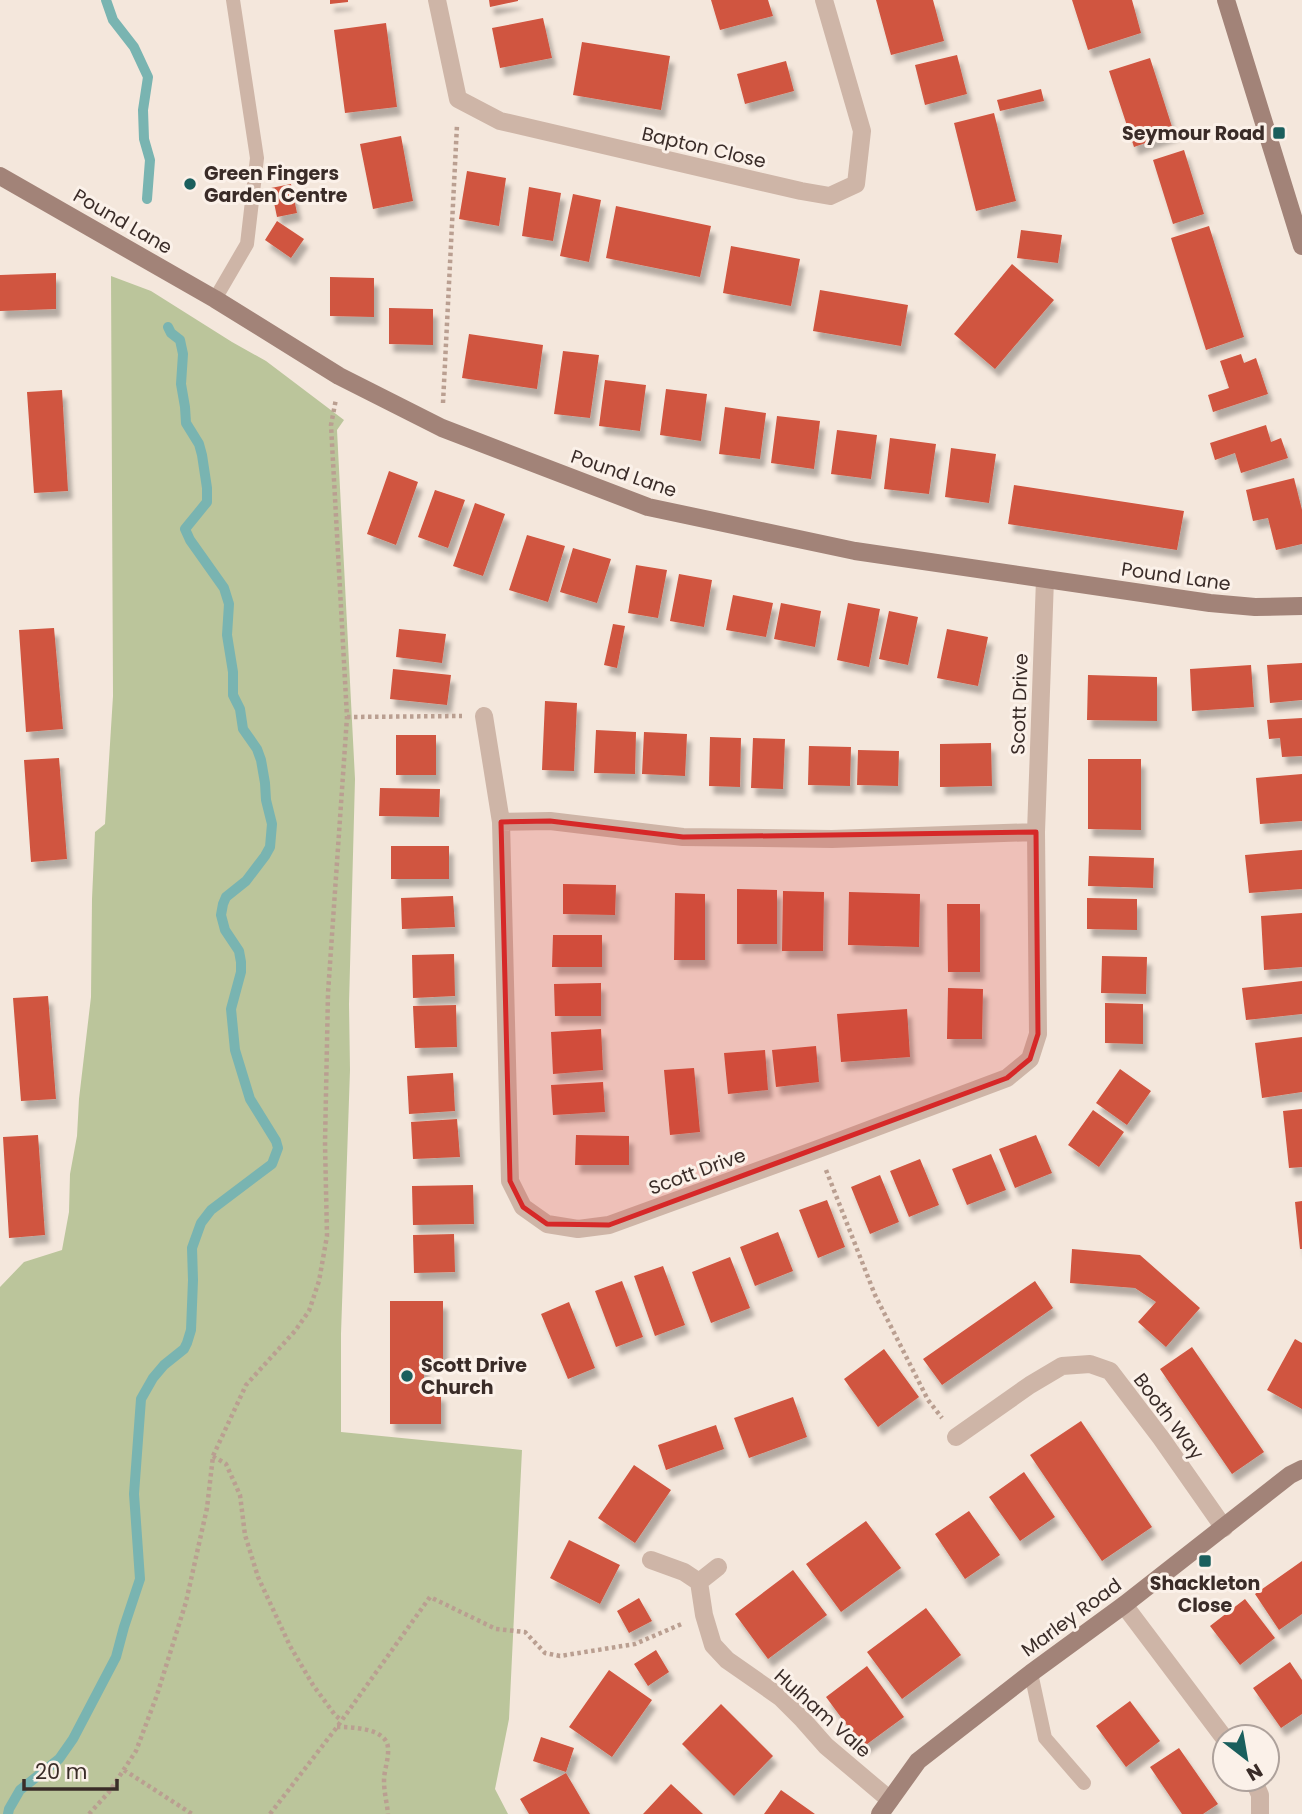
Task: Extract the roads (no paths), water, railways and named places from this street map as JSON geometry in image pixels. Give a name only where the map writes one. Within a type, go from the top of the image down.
[{"type":"street","name":"Bapton Close","points":[[437,0],[458,99],[500,121],[830,196],[856,184],[862,131],[824,0]]},
{"type":"street","points":[[1226,0],[1301,238]]},
{"type":"street","name":"Pound Lane","points":[[0,176],[215,299],[339,376],[442,428],[648,507],[855,551],[1210,603],[1255,607],[1302,606]]},
{"type":"street","name":"Scott Drive","points":[[484,716],[501,822],[510,1181],[523,1207],[547,1224],[579,1229],[610,1225],[1007,1078],[1030,1059],[1038,1034],[1036,832],[1045,579]]},
{"type":"street","points":[[501,822],[550,821],[683,837],[832,839],[1036,832]]},
{"type":"street","name":"Booth Way","points":[[956,1437],[1062,1366],[1090,1364],[1110,1371],[1224,1528]]},
{"type":"street","name":"Marley Road","points":[[885,1807],[918,1761],[1290,1475],[1302,1469]]},
{"type":"street","points":[[651,1560],[684,1572],[699,1582],[718,1567]]},
{"type":"street","name":"Hulham Vale","points":[[699,1582],[704,1615],[713,1645],[727,1660],[780,1697],[885,1807]]},
{"type":"street","points":[[1124,1605],[1213,1723]]},
{"type":"street","points":[[1259,1793],[1260,1814]]},
{"type":"lane","points":[[215,299],[247,244],[257,158],[233,0]]},
{"type":"lane","points":[[1031,1672],[1045,1738],[1084,1783]]},
{"type":"waterway","points":[[106,0],[113,20],[134,47],[148,77],[143,110],[144,139],[150,160],[147,199]]},
{"type":"waterway","points":[[8,1814],[20,1790],[59,1759],[73,1739],[116,1657],[140,1579],[134,1494],[141,1399],[153,1378],[187,1343],[191,1330],[192,1248],[201,1223],[211,1210],[272,1164],[278,1148],[250,1099],[235,1050],[231,1009],[241,962],[239,951],[225,930],[221,915],[226,897],[246,881],[265,856],[270,847],[272,824],[261,760],[243,729],[240,709],[233,695],[233,672],[227,635],[229,604],[224,588],[185,529],[207,502],[207,488],[199,444],[186,423],[181,384],[183,354],[180,340],[168,327]]},
{"type":"place","name":"Seymour Road","points":[[1279,133]]},
{"type":"place","name":"Green Fingers Garden Centre","points":[[190,184]]},
{"type":"place","name":"Scott Drive Church","points":[[407,1376]]},
{"type":"place","name":"Shackleton Close","points":[[1205,1561]]}]
